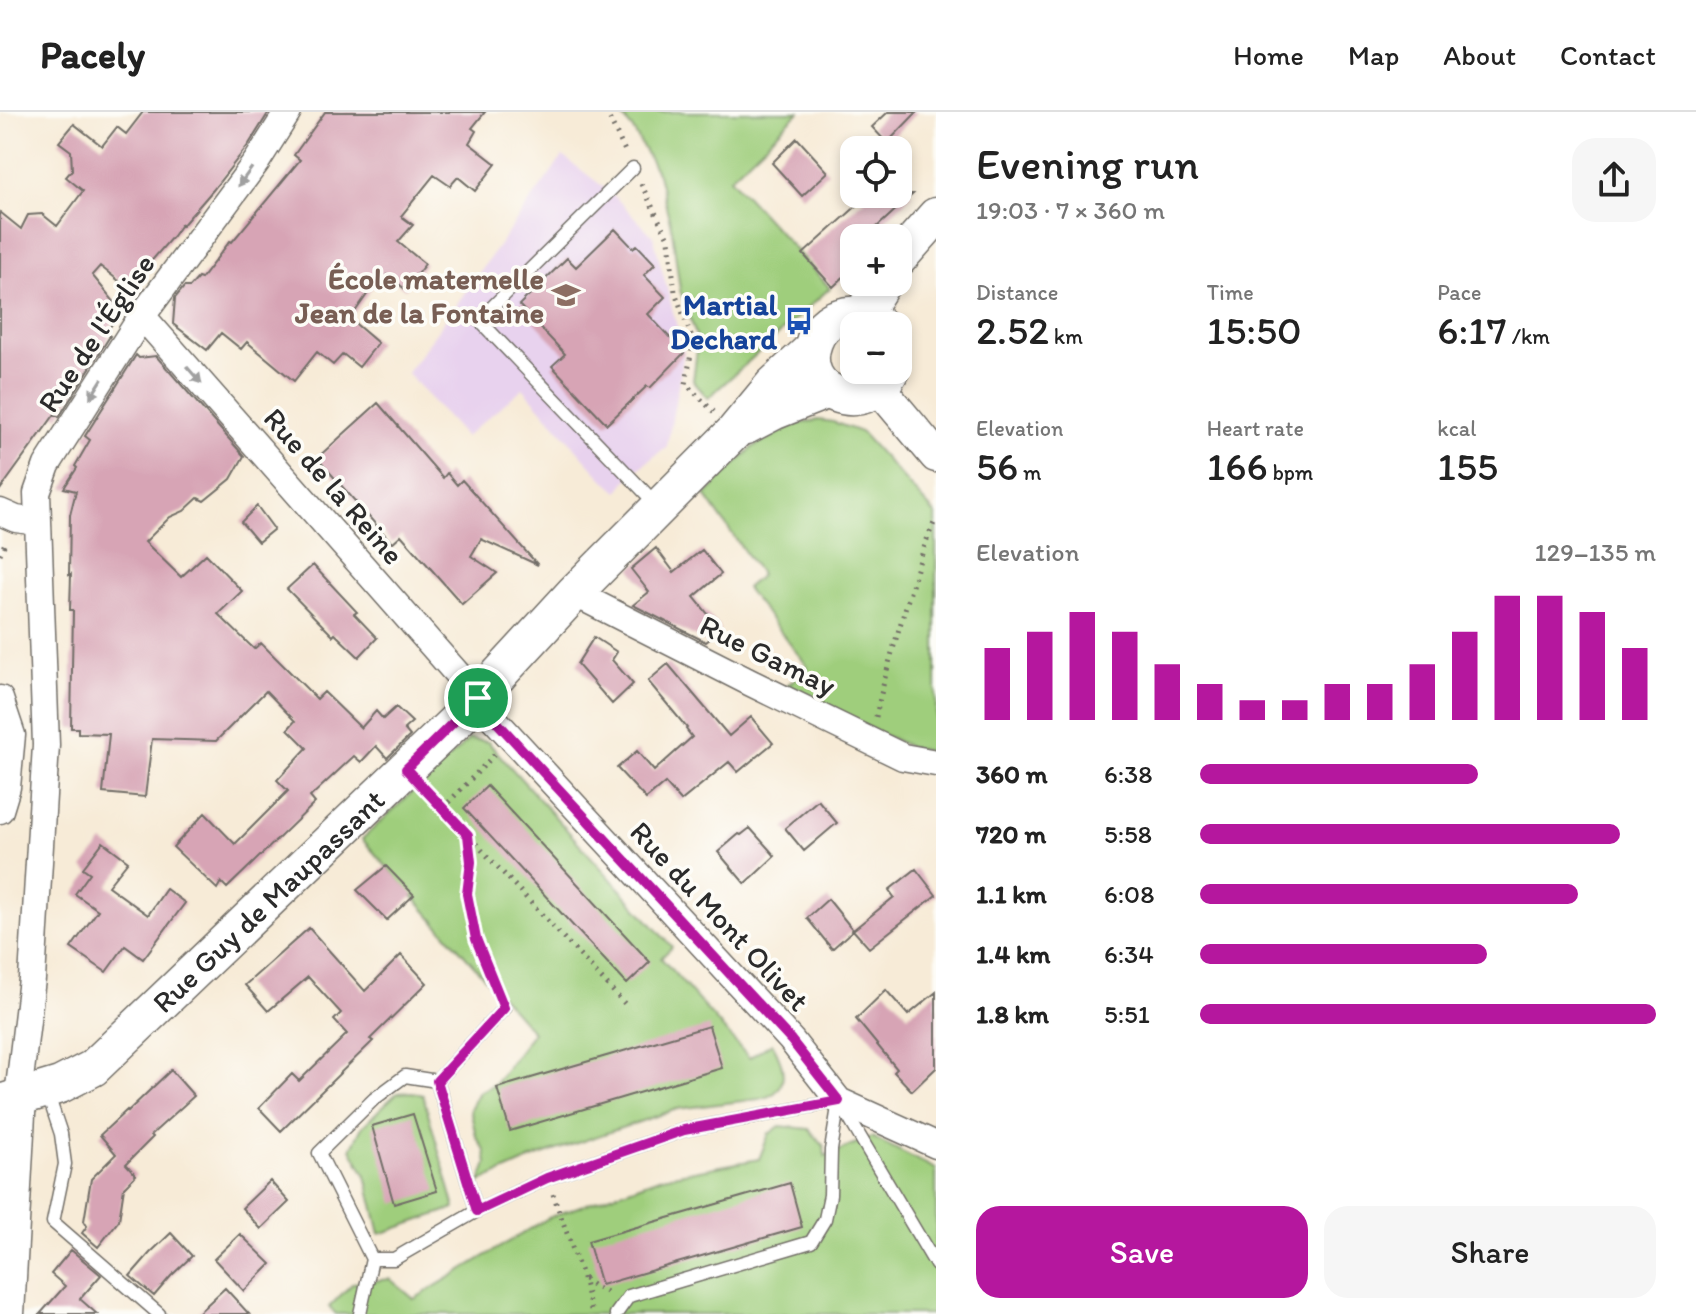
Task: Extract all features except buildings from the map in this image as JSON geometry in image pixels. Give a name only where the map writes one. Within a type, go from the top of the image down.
[{"type":"main road","points":[[912,243],[936,216]]},
{"type":"main road","name":"Rue Guy de Maupassant","points":[[16,1093],[60,1085],[93,1068],[478,698],[574,593],[734,432],[773,385],[811,350],[823,326],[840,316]]},
{"type":"main road","points":[[811,350],[811,362],[819,383],[840,397],[867,395],[879,384]]},
{"type":"main road","name":"Rue Guy de Maupassant","points":[[734,432],[775,411],[828,390]]},
{"type":"main road","points":[[6,1314],[16,1093]]},
{"type":"street","name":"Rue de l'Église","points":[[16,1093],[32,979],[46,745],[37,493],[47,465],[142,316],[257,161],[288,112]]},
{"type":"street","name":"Rue de la Reine","points":[[142,316],[478,698]]},
{"type":"street","points":[[888,384],[936,456]]},
{"type":"street","points":[[0,512],[16,519],[38,522]]},
{"type":"street","name":"Rue Gamay","points":[[574,593],[903,757],[936,763]]},
{"type":"street","name":"Rue du Mont Olivet","points":[[478,698],[791,1040],[839,1101],[936,1145]]},
{"type":"street","points":[[0,699],[12,735],[7,787],[1,801]]},
{"type":"lane","points":[[633,168],[479,320],[660,508]]},
{"type":"lane","points":[[437,1081],[504,1008]]},
{"type":"lane","points":[[360,1314],[372,1259],[319,1153],[374,1099],[405,1076],[437,1081]]},
{"type":"lane","points":[[437,1081],[477,1211]]},
{"type":"lane","points":[[16,1093],[61,1134],[65,1164],[53,1222],[159,1314]]},
{"type":"lane","points":[[372,1259],[394,1259],[477,1211],[547,1178],[684,1130],[839,1101]]},
{"type":"lane","points":[[839,1101],[936,1265]]},
{"type":"lane","points":[[616,1314],[629,1296],[811,1242],[825,1219],[830,1195],[831,1150],[839,1101]]},
{"type":"path","points":[[606,112],[669,240],[675,292],[693,341],[686,384],[734,432]]},
{"type":"path","points":[[872,742],[895,642],[929,532],[936,519]]},
{"type":"path","points":[[443,808],[511,737]]},
{"type":"path","points":[[406,769],[625,1004]]},
{"type":"path","points":[[468,835],[471,862],[467,894],[476,939],[504,1008]]},
{"type":"path","points":[[547,1178],[583,1278],[592,1314]]},
{"type":"path","points":[[583,1278],[607,1293],[629,1296]]},
{"type":"shaded area","name":"École maternelle Jean de la Fontaine","points":[[563,156],[610,192],[653,236],[684,353],[667,446],[630,476],[618,492],[601,477],[523,388],[465,437],[407,373]]},
{"type":"green space","points":[[618,112],[799,112],[730,178],[830,288],[708,398],[693,381],[698,341],[680,290],[672,230],[658,174],[632,128]]},
{"type":"green space","points":[[818,420],[861,432],[936,515],[936,753],[910,747],[783,689],[808,667],[746,588],[761,575],[705,495],[753,447],[794,425]]},
{"type":"green space","points":[[469,739],[488,742],[672,947],[661,958],[749,1058],[772,1043],[783,1077],[777,1091],[759,1099],[677,1109],[539,1156],[480,1182],[487,1164],[470,1109],[479,1092],[495,1084],[533,1032],[362,839]]},
{"type":"green space","points":[[397,1093],[423,1095],[455,1208],[380,1234],[366,1176],[351,1149],[362,1127]]},
{"type":"green space","points":[[780,1126],[809,1129],[824,1146],[825,1156],[872,1137],[936,1169],[936,1314],[336,1314],[329,1307],[353,1283],[390,1279],[414,1299],[550,1217],[662,1177],[759,1159],[769,1134]]},
{"type":"place","name":"École maternelle Jean de la Fontaine","points":[[566,295]]},
{"type":"place","name":"Martial Dechard","points":[[799,321]]},
{"type":"route","points":[[478,698],[493,718],[791,1040],[839,1101],[684,1130],[547,1178],[477,1211],[437,1081],[504,1008],[476,939],[467,894],[471,862],[468,835],[406,769],[478,698]]}]
